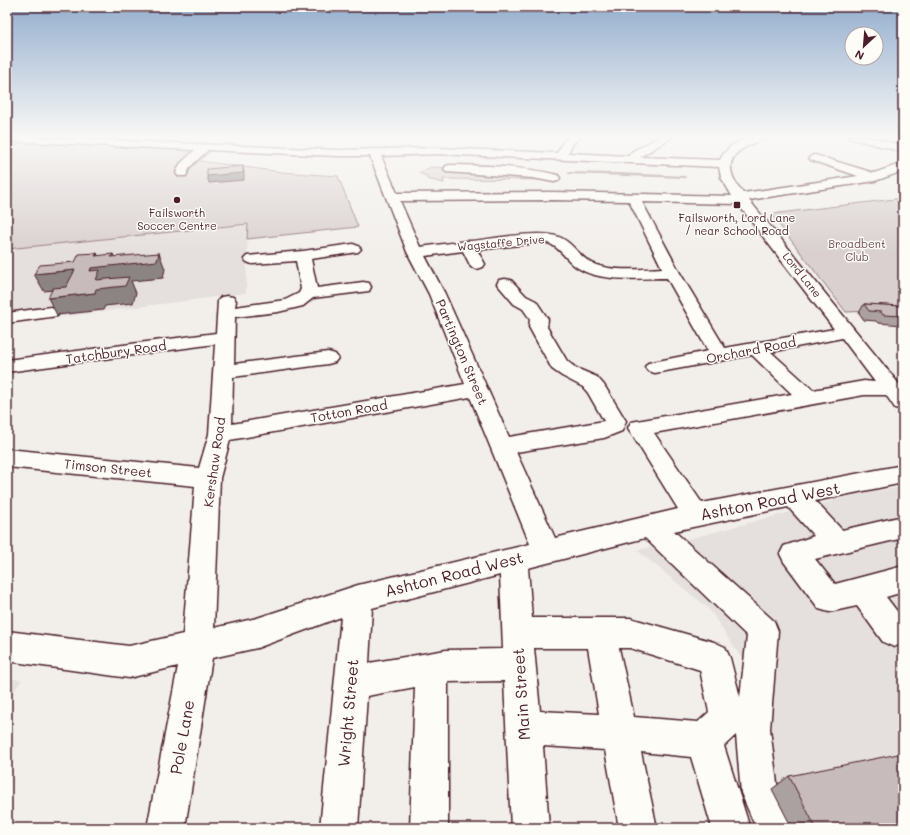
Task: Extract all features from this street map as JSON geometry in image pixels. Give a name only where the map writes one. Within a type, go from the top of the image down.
[{"type":"street","name":"Partington Street","points":[[383,175],[415,252],[438,294],[547,552]]},
{"type":"street","points":[[538,175],[554,178]]},
{"type":"street","points":[[553,196],[555,175]]},
{"type":"street","name":"Lord Lane","points":[[726,175],[732,187],[897,396]]},
{"type":"street","points":[[869,175],[875,177]]},
{"type":"street","points":[[392,197],[553,196],[741,198],[881,175]]},
{"type":"street","points":[[634,197],[672,273],[720,356]]},
{"type":"street","name":"Wagstaffe Drive","points":[[415,252],[535,238],[552,239],[563,244],[578,261],[590,269],[608,272],[672,273]]},
{"type":"street","points":[[467,246],[477,264]]},
{"type":"street","points":[[252,259],[303,256],[353,249]]},
{"type":"street","points":[[303,256],[309,289],[308,294],[363,287]]},
{"type":"street","points":[[502,446],[604,430],[614,426],[615,421],[597,390],[590,382],[568,372],[559,365],[538,327],[539,319],[530,305],[520,300],[504,284]]},
{"type":"street","name":"Kershaw Road","points":[[198,646],[208,478],[220,434],[227,307],[287,305],[303,300],[308,294]]},
{"type":"street","points":[[7,318],[51,312]]},
{"type":"street","name":"Orchard Road","points":[[655,367],[847,332]]},
{"type":"street","name":"Tatchbury Road","points":[[7,366],[225,337]]},
{"type":"street","points":[[757,349],[809,398]]},
{"type":"street","points":[[223,372],[328,358]]},
{"type":"street","points":[[696,515],[639,428],[864,388],[897,396]]},
{"type":"street","name":"Totton Road","points":[[220,434],[478,390]]},
{"type":"street","name":"Timson Street","points":[[7,458],[208,478]]},
{"type":"street","name":"Ashton Road West","points":[[7,646],[129,662],[258,632],[358,598],[650,526],[696,515],[903,474]]},
{"type":"street","points":[[794,496],[836,542]]},
{"type":"street","points":[[650,526],[763,631],[753,729],[760,793],[776,828]]},
{"type":"street","points":[[903,527],[836,542],[794,554],[829,599],[903,579]]},
{"type":"street","name":"Main Street","points":[[513,560],[530,828]]},
{"type":"street","points":[[863,590],[900,635]]},
{"type":"street","name":"Wright Street","points":[[339,828],[358,598]]},
{"type":"street","points":[[517,633],[630,633],[714,658],[728,719],[704,740],[620,733],[523,728]]},
{"type":"street","points":[[601,634],[638,828]]},
{"type":"street","name":"Pole Lane","points":[[166,828],[198,646]]},
{"type":"street","points":[[351,682],[446,666],[519,665]]},
{"type":"street","points":[[429,828],[432,669]]},
{"type":"street","points":[[704,740],[731,828]]},
{"type":"shaded area","points":[[248,224],[246,293],[7,324],[7,249]]},
{"type":"shaded area","points":[[903,487],[903,828],[775,807],[766,695],[709,609],[637,550],[692,538],[858,494]]},
{"type":"shaded area","points":[[7,678],[22,680],[7,701]]},
{"type":"green space","name":"Failsworth Soccer Centre","points":[[7,175],[338,176],[358,227],[247,239],[248,224],[7,249]]},
{"type":"green space","points":[[424,175],[548,175],[547,180],[443,179],[444,183],[427,179],[427,176]]},
{"type":"green space","name":"Broadbent Club","points":[[903,198],[903,310],[846,312],[771,214]]},
{"type":"building","points":[[97,253],[95,256],[113,254],[111,257],[159,253],[157,261],[91,268],[90,271],[100,270],[96,280],[129,277],[125,286],[96,289],[95,293],[48,298],[53,288],[66,287],[75,270],[34,274],[40,265],[75,262],[79,254]]},
{"type":"building","points":[[864,304],[903,306],[903,316],[883,315],[881,312],[869,311]]},
{"type":"building","points":[[903,753],[903,828],[816,828],[789,776]]},
{"type":"waterway","points":[[640,175],[685,177]]},
{"type":"place","name":"Failsworth Soccer Centre","points":[[177,200]]},
{"type":"place","name":"Failsworth, Lord Lane / near School Road","points":[[737,205]]}]
